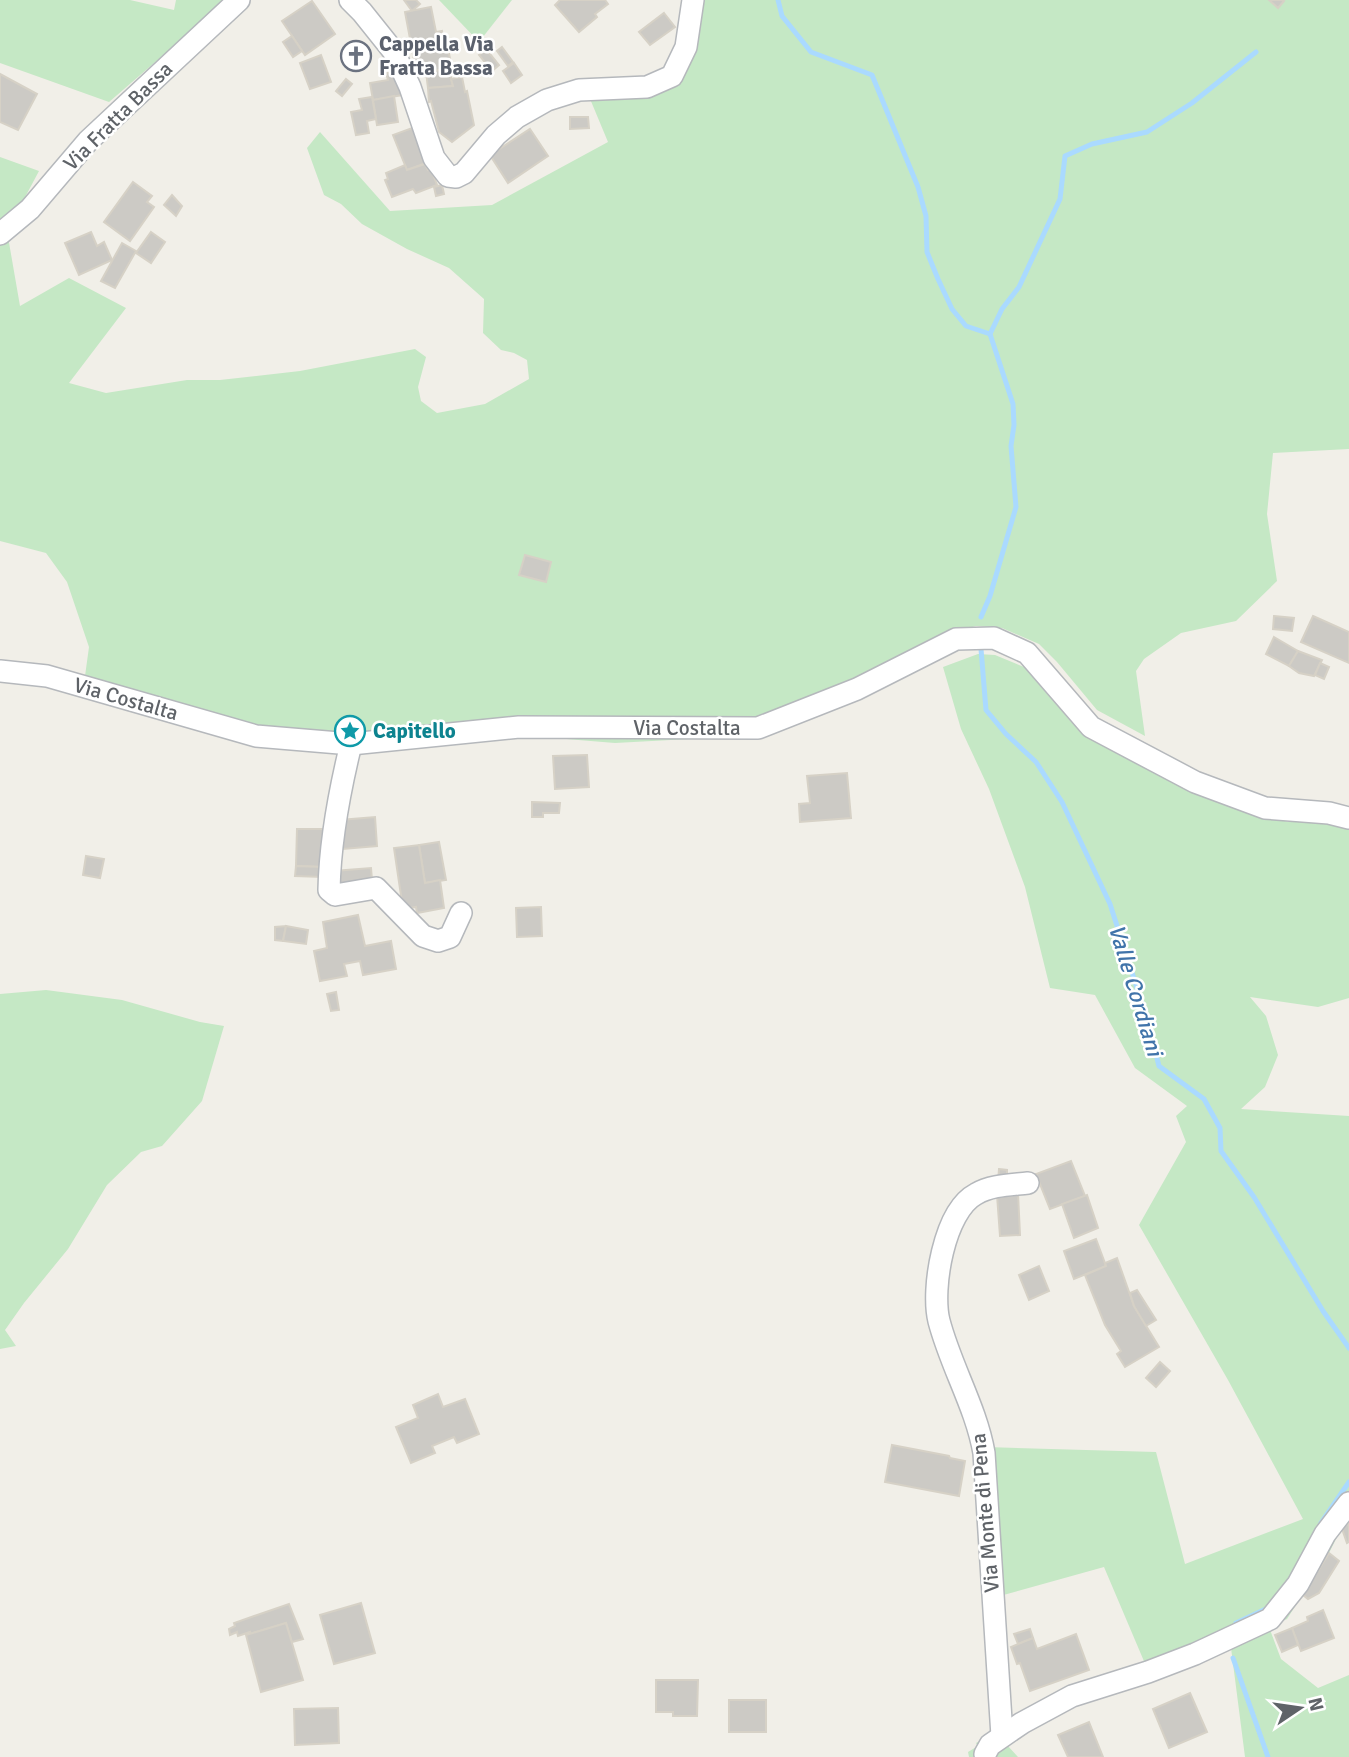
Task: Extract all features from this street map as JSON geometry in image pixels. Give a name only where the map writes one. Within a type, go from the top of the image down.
[{"type":"street","name":"Via Fratta Bassa","points":[[0,234],[30,209],[107,122],[239,0]]},
{"type":"street","points":[[350,0],[394,52],[410,88],[434,158],[448,176],[456,177],[464,173],[496,135],[517,117],[547,100],[579,90],[647,87],[672,76],[686,47],[693,0]]},
{"type":"street","name":"Via Costalta","points":[[0,671],[47,676],[256,736],[351,744],[519,727],[758,728],[857,689],[956,639],[994,638],[1027,653],[1091,727],[1195,782],[1265,808],[1329,813],[1349,818]]},
{"type":"street","points":[[351,744],[335,807],[329,860],[329,890],[335,895],[376,888],[423,936],[438,941],[450,937],[461,913]]},
{"type":"street","name":"Via Monte di Pena","points":[[1002,1736],[984,1453],[979,1429],[938,1318],[937,1292],[946,1239],[963,1206],[974,1194],[990,1188],[1028,1183]]},
{"type":"street","points":[[983,1756],[990,1745],[1002,1736],[1072,1696],[1195,1654],[1269,1619],[1298,1584],[1325,1534],[1349,1503]]},
{"type":"green space","points":[[0,0],[130,0],[174,10],[176,0],[227,0],[109,102],[0,63]]},
{"type":"green space","points":[[439,0],[512,0],[479,42]]},
{"type":"green space","points":[[697,0],[1349,0],[1349,449],[1273,453],[1267,514],[1277,581],[1236,621],[1181,633],[1144,659],[1136,671],[1145,736],[1097,710],[1039,644],[1002,628],[976,626],[955,632],[813,694],[763,735],[615,743],[468,731],[271,741],[82,698],[89,647],[67,582],[46,553],[0,541],[0,157],[39,171],[7,231],[20,306],[69,278],[126,308],[69,383],[106,393],[187,380],[220,380],[300,371],[415,349],[426,357],[418,387],[421,401],[437,413],[485,404],[529,379],[527,360],[501,350],[483,333],[484,299],[449,268],[362,224],[341,204],[324,195],[307,148],[320,132],[390,211],[492,205],[608,142],[588,94],[678,80]]},
{"type":"green space","points":[[978,654],[995,655],[1024,667],[1080,732],[1198,793],[1288,822],[1336,813],[1349,816],[1349,998],[1318,1007],[1250,997],[1266,1016],[1278,1055],[1265,1087],[1241,1109],[1349,1116],[1349,1513],[1329,1553],[1287,1619],[1269,1627],[1281,1659],[1318,1688],[1349,1675],[1349,1757],[1245,1757],[1230,1640],[1149,1673],[1104,1567],[1000,1596],[986,1447],[1156,1452],[1185,1564],[1303,1519],[1228,1380],[1139,1225],[1186,1142],[1176,1116],[1187,1106],[1135,1068],[1095,995],[1050,988],[1025,887],[989,789],[961,729],[943,667]]},
{"type":"green space","points":[[46,990],[122,1000],[224,1026],[202,1101],[162,1146],[141,1152],[107,1185],[68,1249],[5,1330],[16,1346],[0,1349],[0,994]]},
{"type":"green space","points":[[996,1733],[1018,1757],[969,1757],[968,1752],[978,1746],[976,1743]]},
{"type":"building","points":[[404,0],[416,0],[420,4],[412,11]]},
{"type":"building","points":[[560,0],[605,0],[608,4],[579,32],[555,5]]},
{"type":"building","points":[[1269,0],[1282,0],[1284,1],[1278,8]]},
{"type":"building","points":[[312,1],[335,34],[305,55],[282,21]]},
{"type":"building","points":[[431,7],[436,32],[442,31],[452,68],[417,76],[405,12]]},
{"type":"building","points":[[664,13],[675,27],[650,45],[639,32]]},
{"type":"building","points":[[292,36],[302,51],[293,57],[283,42]]},
{"type":"building","name":"Cappella Via Fratta Bassa","points":[[355,47],[364,61],[362,68],[356,66],[347,52]]},
{"type":"building","points":[[502,47],[513,62],[508,66],[497,51]]},
{"type":"building","points":[[486,49],[499,65],[492,71],[479,55]]},
{"type":"building","points":[[321,55],[331,82],[310,89],[300,63]]},
{"type":"building","points":[[514,63],[522,75],[511,83],[503,71]]},
{"type":"building","points":[[449,69],[453,86],[428,88],[426,72]]},
{"type":"building","points":[[395,72],[403,95],[373,100],[370,83],[388,80],[386,73]]},
{"type":"building","points":[[0,74],[37,94],[18,130],[0,122]]},
{"type":"building","points":[[462,77],[474,125],[452,142],[439,132],[431,101],[429,102],[428,88],[453,86],[451,79]]},
{"type":"building","points":[[346,79],[352,84],[342,96],[336,91]]},
{"type":"building","points":[[394,96],[398,122],[377,125],[373,100]]},
{"type":"building","points":[[372,97],[376,119],[367,121],[369,133],[356,135],[351,112],[362,110],[359,99]]},
{"type":"building","points":[[570,117],[588,117],[589,128],[570,129]]},
{"type":"building","points":[[415,127],[429,162],[407,170],[393,135]]},
{"type":"building","points":[[530,129],[548,156],[508,183],[490,155]]},
{"type":"building","points":[[425,164],[428,170],[431,169],[437,185],[416,193],[413,189],[392,197],[385,180],[388,179],[386,173],[405,165],[407,170]]},
{"type":"building","points":[[133,182],[152,196],[147,202],[154,207],[130,241],[104,222]]},
{"type":"building","points":[[442,185],[444,194],[436,196],[434,187]]},
{"type":"building","points":[[172,195],[182,206],[176,216],[164,205]]},
{"type":"building","points":[[91,232],[97,246],[104,242],[112,260],[79,275],[65,243]]},
{"type":"building","points":[[151,232],[165,242],[151,263],[136,253]]},
{"type":"building","points":[[122,243],[136,251],[115,288],[101,281]]},
{"type":"building","points":[[525,555],[551,562],[546,582],[519,575]]},
{"type":"building","points":[[1274,616],[1294,618],[1292,631],[1273,629]]},
{"type":"building","points":[[1313,616],[1349,632],[1349,663],[1301,642]]},
{"type":"building","points":[[1274,637],[1298,651],[1289,666],[1266,654]]},
{"type":"building","points":[[1298,651],[1322,660],[1314,676],[1299,673],[1289,666]]},
{"type":"building","points":[[1320,663],[1329,667],[1324,679],[1315,675]]},
{"type":"building","points":[[587,755],[589,787],[555,789],[553,756]]},
{"type":"building","points":[[847,773],[851,818],[800,822],[799,804],[810,803],[807,776]]},
{"type":"building","points":[[532,802],[560,803],[559,813],[543,813],[543,817],[532,817]]},
{"type":"building","points":[[375,817],[377,846],[343,849],[340,820]]},
{"type":"building","points":[[297,829],[324,829],[323,867],[296,866]]},
{"type":"building","points":[[439,842],[446,880],[425,883],[419,845]]},
{"type":"building","points":[[419,845],[425,883],[440,880],[444,908],[417,913],[416,907],[403,909],[394,848]]},
{"type":"building","points":[[86,856],[104,859],[100,878],[83,875]]},
{"type":"building","points":[[296,866],[323,867],[323,877],[295,876]]},
{"type":"building","points":[[371,868],[372,880],[335,884],[334,871]]},
{"type":"building","points":[[541,907],[542,936],[517,937],[516,908]]},
{"type":"building","points":[[358,915],[365,946],[391,941],[396,969],[363,975],[360,961],[344,964],[347,976],[320,981],[314,951],[327,948],[323,922]]},
{"type":"building","points":[[286,926],[283,941],[275,940],[275,927]]},
{"type":"building","points":[[286,926],[308,930],[306,944],[283,941]]},
{"type":"building","points":[[336,992],[339,1010],[331,1011],[327,994]]},
{"type":"building","points":[[1071,1161],[1085,1196],[1050,1209],[1036,1174]]},
{"type":"building","points":[[999,1169],[1007,1170],[1007,1182],[998,1182]]},
{"type":"building","points":[[1018,1193],[1020,1235],[1000,1236],[997,1195]]},
{"type":"building","points":[[1087,1195],[1098,1228],[1074,1238],[1062,1204]]},
{"type":"building","points":[[1096,1239],[1106,1266],[1074,1279],[1064,1251]]},
{"type":"building","points":[[1117,1258],[1134,1306],[1159,1347],[1125,1367],[1117,1354],[1121,1351],[1105,1325],[1085,1275]]},
{"type":"building","points":[[1039,1266],[1049,1291],[1029,1300],[1019,1275]]},
{"type":"building","points":[[1137,1290],[1156,1320],[1146,1326],[1130,1293]]},
{"type":"building","points":[[1160,1362],[1170,1371],[1156,1387],[1146,1378]]},
{"type":"building","points":[[438,1394],[443,1407],[465,1399],[479,1434],[457,1443],[454,1437],[432,1446],[435,1453],[411,1463],[396,1427],[418,1418],[413,1405]]},
{"type":"building","points":[[892,1445],[965,1461],[959,1496],[885,1482]]},
{"type":"building","points":[[1349,1524],[1349,1542],[1347,1543],[1341,1526]]},
{"type":"building","points":[[1329,1553],[1339,1561],[1319,1593],[1308,1599],[1303,1595]]},
{"type":"building","points":[[361,1603],[375,1653],[334,1664],[320,1615]]},
{"type":"building","points":[[289,1604],[303,1639],[292,1642],[286,1623],[250,1634],[238,1636],[237,1632],[230,1635],[229,1629],[235,1626],[234,1623]]},
{"type":"building","points":[[1323,1610],[1334,1638],[1301,1651],[1292,1628]]},
{"type":"building","points":[[286,1623],[303,1680],[261,1692],[246,1635]]},
{"type":"building","points":[[1292,1628],[1298,1645],[1282,1652],[1275,1635]]},
{"type":"building","points":[[1030,1629],[1033,1638],[1018,1644],[1014,1634]]},
{"type":"building","points":[[1076,1634],[1089,1670],[1030,1691],[1011,1647],[1033,1638],[1037,1649]]},
{"type":"building","points":[[656,1680],[698,1680],[697,1716],[673,1716],[673,1712],[656,1712]]},
{"type":"building","points":[[1190,1693],[1207,1732],[1169,1748],[1153,1709]]},
{"type":"building","points":[[729,1700],[766,1700],[766,1732],[729,1732]]},
{"type":"building","points":[[338,1708],[339,1743],[295,1745],[294,1709]]},
{"type":"building","points":[[1089,1722],[1103,1757],[1068,1757],[1058,1735]]},
{"type":"waterway","name":"Valle Cordiani","points":[[778,0],[782,16],[811,52],[872,75],[918,187],[926,216],[927,252],[938,279],[952,309],[966,326],[990,334],[1013,404],[1011,446],[1016,507],[990,596],[981,617]]},
{"type":"waterway","points":[[990,334],[1002,309],[1019,287],[1060,199],[1065,156],[1092,144],[1147,132],[1192,103],[1256,52]]},
{"type":"waterway","name":"Valle Cordiani","points":[[981,649],[986,710],[1006,734],[1036,762],[1062,802],[1110,904],[1159,1066],[1204,1099],[1220,1128],[1221,1151],[1254,1197],[1323,1311],[1349,1348]]},
{"type":"waterway","name":"Valle Cordiani","points":[[1321,1523],[1349,1482]]},
{"type":"waterway","name":"Valle Cordiani","points":[[1236,1623],[1268,1608]]},
{"type":"waterway","name":"Valle Cordiani","points":[[1233,1658],[1268,1757]]},
{"type":"place","name":"Cappella Via Fratta Bassa","points":[[356,56]]},
{"type":"place","name":"Capitello","points":[[350,731]]}]
